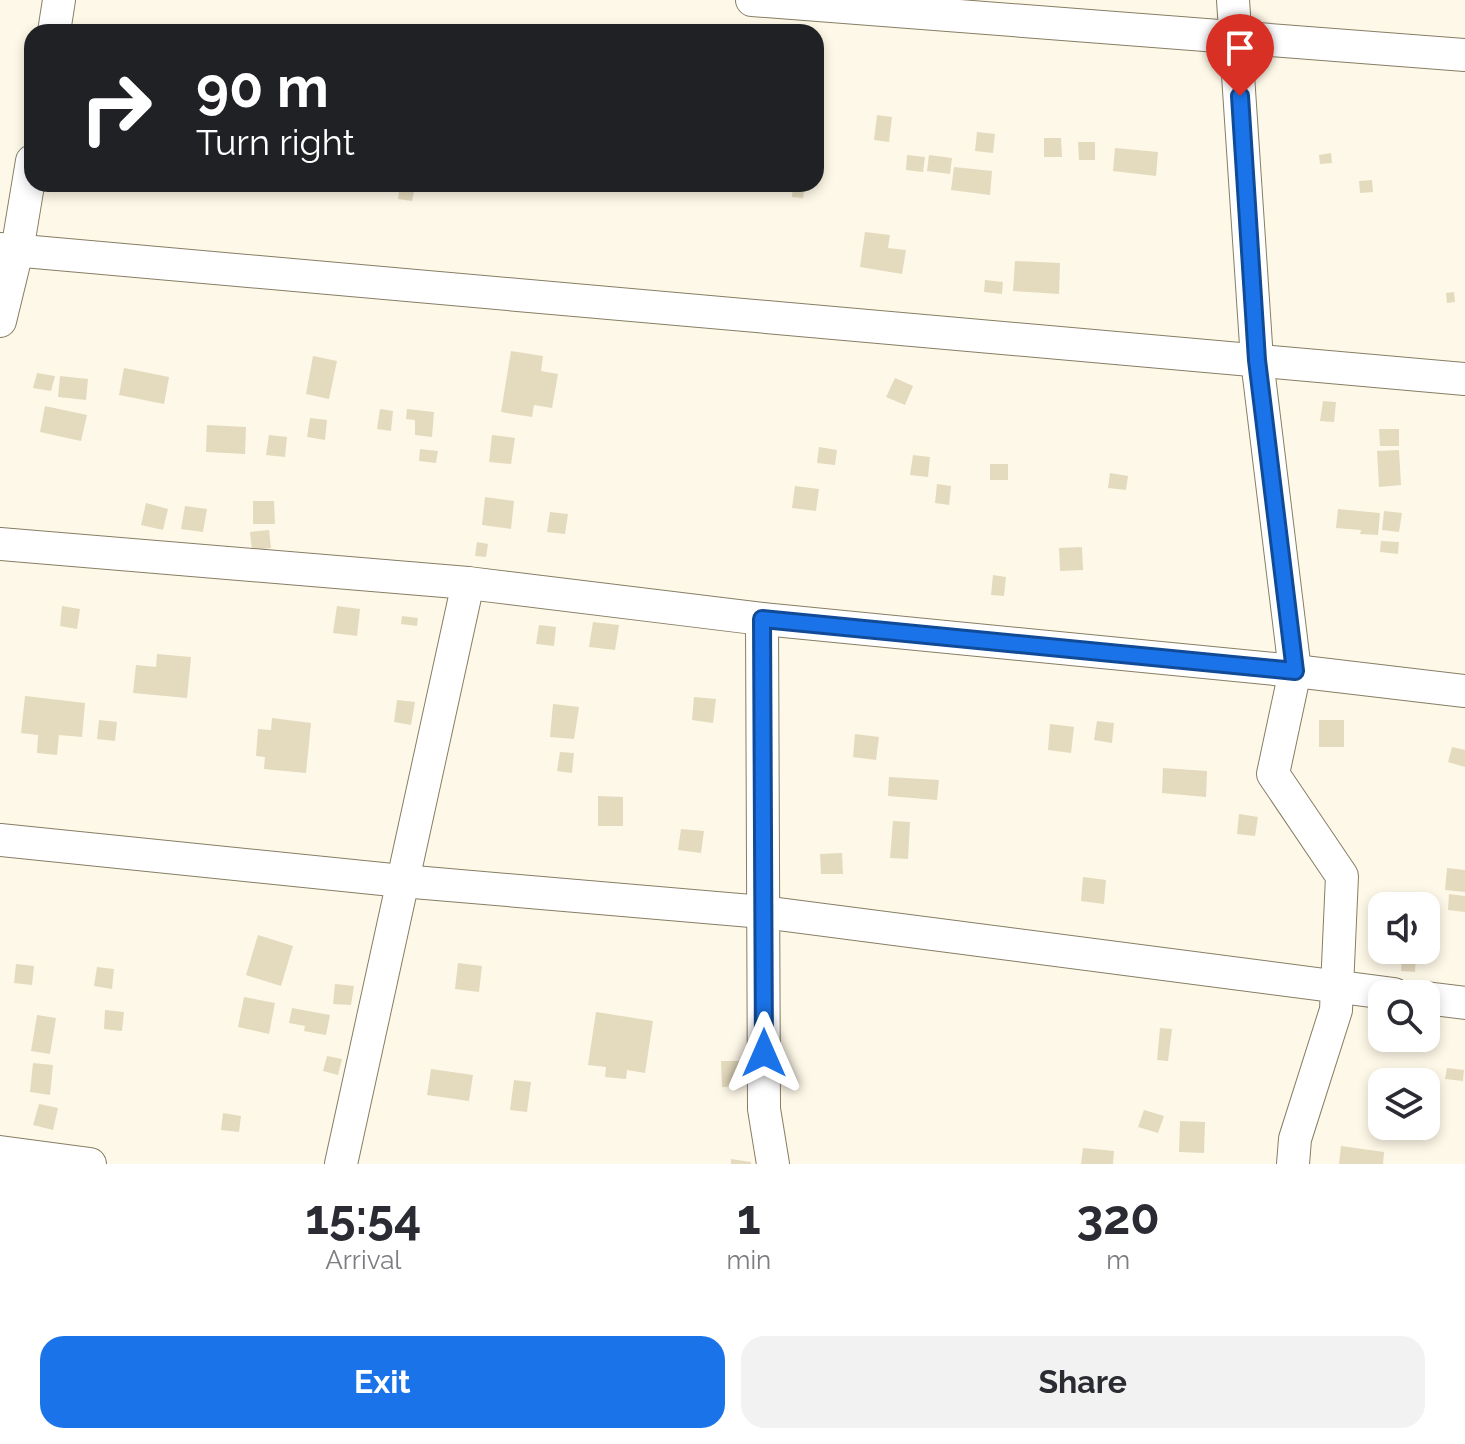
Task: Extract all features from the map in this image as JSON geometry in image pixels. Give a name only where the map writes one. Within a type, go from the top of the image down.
[{"type":"street","points":[[55,24],[59,0]]},
{"type":"street","points":[[752,0],[1465,55]]},
{"type":"street","points":[[1233,0],[1257,360],[1295,671],[1273,774],[1342,876],[1336,1010],[1295,1139],[1293,1164]]},
{"type":"street","points":[[0,321],[8,250],[24,191]]},
{"type":"street","points":[[8,250],[1465,379]]},
{"type":"street","points":[[0,544],[468,583],[762,619],[1295,671],[1465,691]]},
{"type":"street","points":[[341,1164],[468,583]]},
{"type":"street","points":[[762,619],[764,1109],[773,1164]]},
{"type":"street","points":[[0,840],[402,881],[763,912],[1368,991]]},
{"type":"street","points":[[1440,1000],[1465,1003]]},
{"type":"street","points":[[0,1152],[90,1164]]},
{"type":"building","points":[[877,115],[892,117],[889,142],[874,140]]},
{"type":"building","points":[[977,132],[995,134],[993,153],[975,151]]},
{"type":"building","points":[[1044,138],[1061,138],[1062,157],[1044,157]]},
{"type":"building","points":[[1078,142],[1095,142],[1095,160],[1079,160]]},
{"type":"building","points":[[1115,148],[1158,152],[1156,176],[1113,171]]},
{"type":"building","points":[[1331,153],[1332,163],[1320,164],[1319,155]]},
{"type":"building","points":[[907,155],[925,157],[923,172],[906,170]]},
{"type":"building","points":[[929,155],[952,158],[950,174],[927,171]]},
{"type":"building","points":[[954,167],[992,171],[990,195],[951,190]]},
{"type":"building","points":[[1372,180],[1373,192],[1360,193],[1359,181]]},
{"type":"building","points":[[399,192],[414,192],[412,201],[398,199]]},
{"type":"building","points":[[792,192],[804,192],[803,198],[792,197]]},
{"type":"building","points":[[865,232],[890,235],[888,248],[906,250],[902,274],[860,267]]},
{"type":"building","points":[[1015,261],[1060,263],[1059,294],[1013,291]]},
{"type":"building","points":[[985,280],[1003,282],[1002,294],[984,292]]},
{"type":"building","points":[[1454,292],[1455,302],[1447,303],[1446,293]]},
{"type":"building","points":[[511,351],[543,356],[541,371],[558,374],[552,408],[534,405],[532,417],[501,412]]},
{"type":"building","points":[[313,356],[337,361],[329,399],[306,394]]},
{"type":"building","points":[[124,368],[169,377],[164,404],[119,395]]},
{"type":"building","points":[[37,373],[55,376],[51,391],[33,388]]},
{"type":"building","points":[[60,376],[88,379],[86,400],[58,397]]},
{"type":"building","points":[[895,378],[913,386],[905,405],[886,397]]},
{"type":"building","points":[[1323,401],[1336,402],[1334,422],[1320,421]]},
{"type":"building","points":[[45,406],[87,415],[81,441],[40,432]]},
{"type":"building","points":[[380,409],[393,411],[391,431],[377,429]]},
{"type":"building","points":[[407,409],[434,412],[432,437],[415,435],[415,420],[406,419]]},
{"type":"building","points":[[310,418],[327,420],[325,440],[307,437]]},
{"type":"building","points":[[207,425],[246,427],[245,454],[206,452]]},
{"type":"building","points":[[1379,429],[1399,429],[1399,446],[1380,446]]},
{"type":"building","points":[[269,435],[287,437],[285,457],[266,455]]},
{"type":"building","points":[[492,435],[515,438],[511,464],[489,462]]},
{"type":"building","points":[[819,447],[837,450],[835,465],[817,463]]},
{"type":"building","points":[[420,449],[438,451],[436,463],[419,461]]},
{"type":"building","points":[[1399,450],[1401,485],[1379,487],[1377,451]]},
{"type":"building","points":[[913,455],[930,457],[928,477],[910,475]]},
{"type":"building","points":[[990,464],[1008,464],[1008,480],[990,480]]},
{"type":"building","points":[[1110,473],[1128,476],[1126,490],[1108,488]]},
{"type":"building","points":[[937,484],[951,486],[949,505],[935,503]]},
{"type":"building","points":[[795,486],[819,489],[816,511],[792,508]]},
{"type":"building","points":[[485,497],[514,501],[511,529],[482,525]]},
{"type":"building","points":[[253,501],[274,501],[275,524],[253,524]]},
{"type":"building","points":[[146,503],[168,509],[163,530],[141,525]]},
{"type":"building","points":[[185,506],[207,509],[203,532],[181,529]]},
{"type":"building","points":[[1338,509],[1380,513],[1378,535],[1336,528]]},
{"type":"building","points":[[1384,511],[1402,513],[1399,532],[1382,530]]},
{"type":"building","points":[[550,512],[568,514],[565,534],[547,532]]},
{"type":"building","points":[[269,530],[271,548],[252,550],[250,532]]},
{"type":"building","points":[[1381,541],[1399,542],[1398,554],[1380,552]]},
{"type":"building","points":[[477,542],[488,544],[486,557],[475,556]]},
{"type":"building","points":[[1082,547],[1083,570],[1060,571],[1059,548]]},
{"type":"building","points":[[993,575],[1006,577],[1004,596],[991,595]]},
{"type":"building","points":[[62,606],[80,609],[77,629],[60,626]]},
{"type":"building","points":[[337,606],[360,609],[357,636],[333,633]]},
{"type":"building","points":[[402,616],[418,618],[417,626],[401,624]]},
{"type":"building","points":[[593,622],[619,625],[615,650],[589,647]]},
{"type":"building","points":[[539,625],[556,627],[554,646],[536,644]]},
{"type":"building","points":[[157,654],[191,657],[187,698],[133,693],[136,665],[156,667]]},
{"type":"building","points":[[25,696],[85,703],[82,737],[59,735],[57,755],[37,753],[38,735],[21,733]]},
{"type":"building","points":[[694,697],[716,699],[713,723],[692,720]]},
{"type":"building","points":[[397,700],[415,702],[411,725],[394,722]]},
{"type":"building","points":[[553,704],[579,707],[574,739],[550,737]]},
{"type":"building","points":[[272,718],[311,723],[306,773],[264,769],[265,757],[256,756],[258,729],[271,730]]},
{"type":"building","points":[[99,720],[117,722],[115,741],[97,739]]},
{"type":"building","points":[[1319,720],[1344,720],[1344,747],[1319,747]]},
{"type":"building","points":[[1097,721],[1114,723],[1112,743],[1094,740]]},
{"type":"building","points":[[1050,724],[1074,727],[1071,753],[1048,750]]},
{"type":"building","points":[[855,734],[879,737],[876,760],[853,757]]},
{"type":"building","points":[[1452,747],[1465,750],[1465,767],[1448,762]]},
{"type":"building","points":[[560,752],[574,753],[572,773],[557,771]]},
{"type":"building","points":[[1163,768],[1207,771],[1206,797],[1162,793]]},
{"type":"building","points":[[889,777],[939,780],[937,800],[888,796]]},
{"type":"building","points":[[598,796],[623,797],[623,826],[598,826]]},
{"type":"building","points":[[1239,814],[1258,817],[1255,836],[1237,834]]},
{"type":"building","points":[[893,821],[910,822],[908,859],[890,858]]},
{"type":"building","points":[[681,829],[704,831],[701,853],[678,850]]},
{"type":"building","points":[[842,853],[843,874],[821,874],[820,854]]},
{"type":"building","points":[[1447,868],[1465,870],[1465,892],[1445,890]]},
{"type":"building","points":[[1083,877],[1106,880],[1104,904],[1081,901]]},
{"type":"building","points":[[1449,894],[1465,896],[1465,912],[1448,910]]},
{"type":"building","points":[[258,935],[293,946],[281,986],[246,975]]},
{"type":"building","points":[[458,963],[482,966],[479,992],[455,989]]},
{"type":"building","points":[[16,964],[34,966],[32,985],[14,983]]},
{"type":"building","points":[[1401,964],[1416,964],[1415,972],[1401,971]]},
{"type":"building","points":[[97,967],[114,969],[112,989],[94,986]]},
{"type":"building","points":[[335,984],[354,986],[351,1005],[333,1004]]},
{"type":"building","points":[[244,997],[275,1003],[269,1034],[238,1027]]},
{"type":"building","points":[[292,1008],[330,1015],[326,1035],[304,1031],[305,1026],[289,1023]]},
{"type":"building","points":[[105,1010],[124,1012],[122,1031],[104,1029]]},
{"type":"building","points":[[596,1012],[653,1021],[645,1073],[627,1070],[626,1079],[605,1077],[606,1067],[588,1065]]},
{"type":"building","points":[[37,1015],[56,1018],[50,1054],[31,1051]]},
{"type":"building","points":[[1160,1028],[1172,1029],[1168,1061],[1157,1060]]},
{"type":"building","points":[[327,1056],[342,1059],[338,1075],[323,1071]]},
{"type":"building","points":[[721,1061],[742,1061],[743,1086],[722,1087]]},
{"type":"building","points":[[33,1063],[53,1065],[50,1095],[30,1092]]},
{"type":"building","points":[[1447,1068],[1464,1070],[1463,1081],[1445,1079]]},
{"type":"building","points":[[431,1069],[473,1075],[469,1101],[427,1095]]},
{"type":"building","points":[[514,1080],[531,1082],[527,1112],[510,1110]]},
{"type":"building","points":[[39,1104],[58,1108],[53,1130],[33,1125]]},
{"type":"building","points":[[1144,1110],[1164,1116],[1158,1133],[1138,1127]]},
{"type":"building","points":[[223,1113],[241,1116],[239,1132],[221,1130]]},
{"type":"building","points":[[1180,1121],[1205,1122],[1204,1153],[1179,1152]]},
{"type":"building","points":[[1341,1146],[1384,1152],[1383,1164],[1339,1164]]},
{"type":"building","points":[[1083,1148],[1114,1151],[1113,1164],[1081,1164]]},
{"type":"building","points":[[731,1159],[751,1162],[751,1164],[731,1164]]},
{"type":"route","points":[[764,1053],[762,619],[1295,671],[1257,360],[1240,96]]}]
